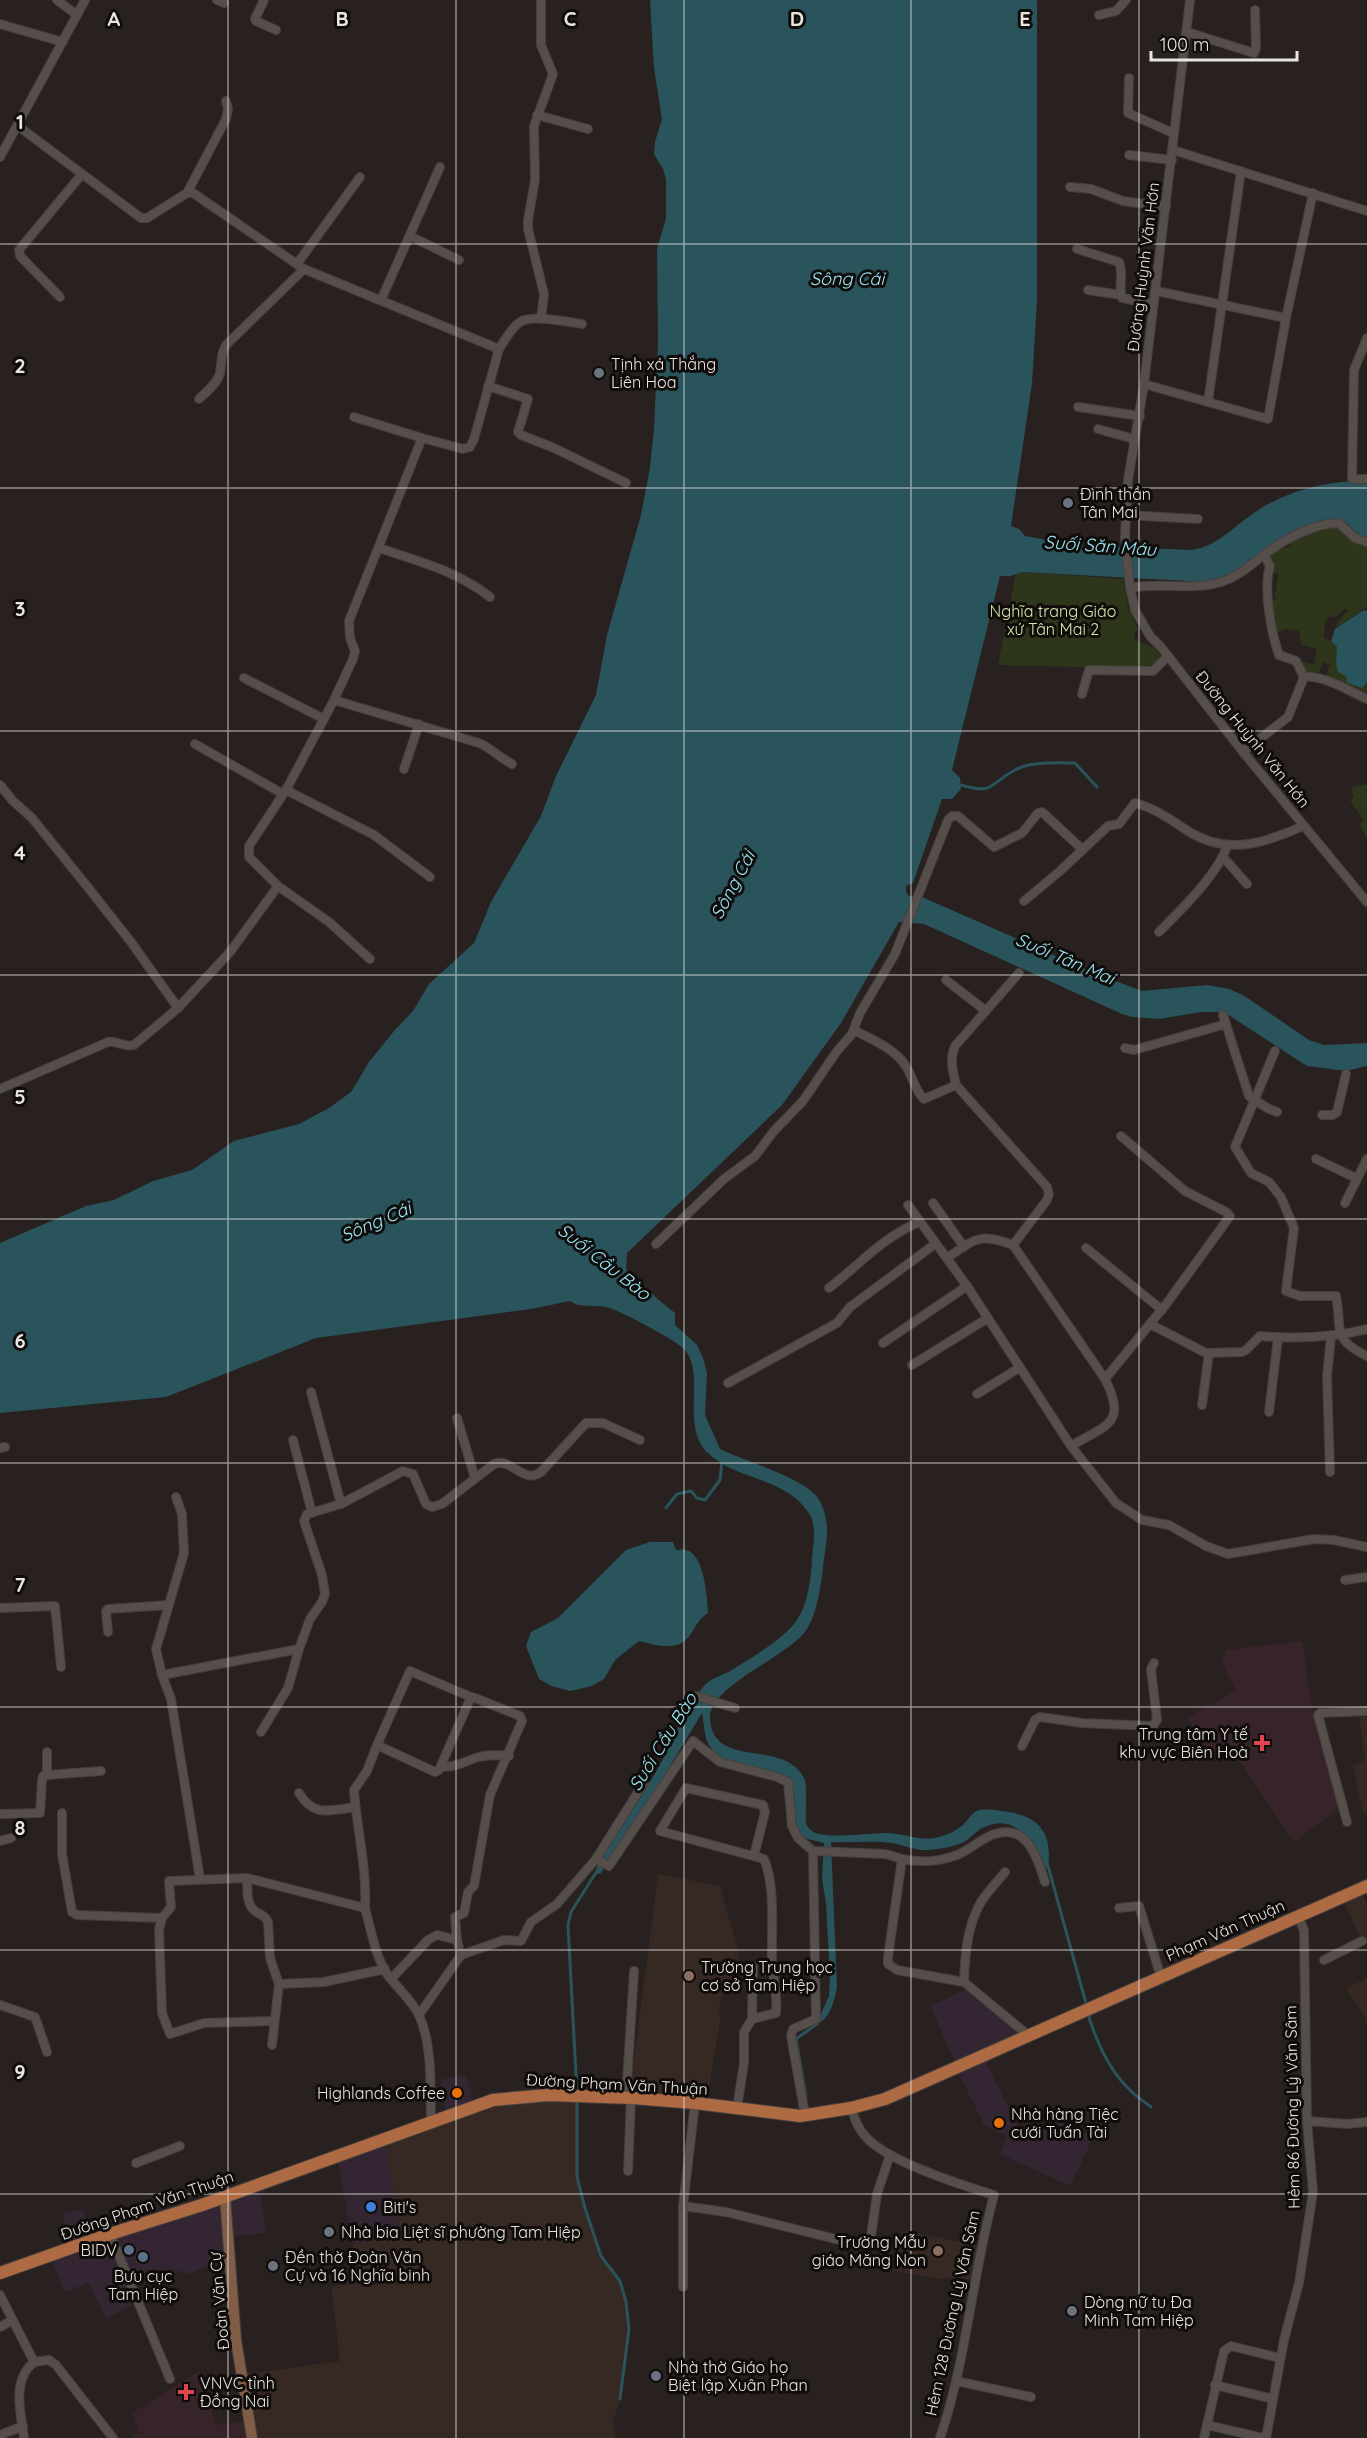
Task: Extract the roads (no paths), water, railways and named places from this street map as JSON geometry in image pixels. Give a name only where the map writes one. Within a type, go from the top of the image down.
[{"type":"main road","name":"Phạm Văn Thuận","points":[[1098,2006],[1367,1886]]},
{"type":"main road","name":"Đường Phạm Văn Thuận","points":[[0,2273],[225,2197],[494,2100],[519,2096],[628,2098],[806,2115],[851,2108],[885,2099],[1098,2006]]},
{"type":"street","points":[[57,0],[77,15]]},
{"type":"street","points":[[1,152],[18,126],[85,0]]},
{"type":"street","points":[[264,0],[255,19],[276,30]]},
{"type":"street","points":[[541,0],[541,45],[553,74],[552,82],[537,115],[533,139],[535,180],[529,209],[528,229],[544,294],[541,319]]},
{"type":"street","points":[[1099,15],[1116,11],[1126,0]]},
{"type":"street","name":"Đường Huỳnh Văn Hớn","points":[[1190,0],[1156,291],[1140,416],[1134,439],[1126,515],[1125,537],[1130,588],[1139,619],[1150,636],[1367,902]]},
{"type":"street","points":[[1187,32],[1254,53],[1256,48],[1255,10]]},
{"type":"street","points":[[0,24],[63,42]]},
{"type":"street","points":[[1129,78],[1128,113],[1173,133]]},
{"type":"street","points":[[18,126],[143,219],[187,193],[226,119],[228,109],[226,101]]},
{"type":"street","points":[[537,115],[588,129]]},
{"type":"street","points":[[1173,150],[1367,211]]},
{"type":"street","points":[[1129,155],[1172,160]]},
{"type":"street","points":[[381,300],[440,167]]},
{"type":"street","points":[[1208,402],[1241,171]]},
{"type":"street","points":[[60,297],[20,256],[19,250],[82,174]]},
{"type":"street","points":[[199,399],[216,382],[220,372],[222,352],[226,345],[300,266],[360,177]]},
{"type":"street","points":[[1070,187],[1091,189],[1123,201],[1166,207]]},
{"type":"street","points":[[187,193],[196,196],[300,266],[499,349]]},
{"type":"street","points":[[1144,384],[1268,419],[1286,318],[1313,193]]},
{"type":"street","points":[[410,236],[459,260]]},
{"type":"street","points":[[1077,249],[1119,262],[1120,295]]},
{"type":"street","points":[[1088,290],[1120,295],[1126,300],[1154,304]]},
{"type":"street","points":[[1156,291],[1286,318]]},
{"type":"street","points":[[354,417],[463,450],[470,447],[499,349],[520,321],[541,319],[582,324]]},
{"type":"street","points":[[1367,338],[1354,370],[1352,479],[1367,478]]},
{"type":"street","points":[[488,386],[528,399],[518,432],[522,435],[626,483]]},
{"type":"street","points":[[1078,407],[1140,416]]},
{"type":"street","points":[[1098,429],[1134,439]]},
{"type":"street","points":[[370,959],[335,927],[278,886],[249,857],[248,852],[252,840],[284,792],[324,719],[353,659],[355,651],[350,638],[349,621],[422,438]]},
{"type":"street","points":[[1126,515],[1198,519]]},
{"type":"street","points":[[1130,588],[1150,584],[1200,586],[1222,582],[1238,575],[1275,546],[1306,531],[1331,523],[1339,523],[1355,538],[1367,542]]},
{"type":"street","points":[[379,548],[456,575],[490,597]]},
{"type":"street","points":[[1264,555],[1270,564],[1266,587],[1275,645],[1279,655],[1296,661],[1304,676],[1334,684],[1367,699]]},
{"type":"street","points":[[1082,694],[1089,670],[1153,671],[1168,656]]},
{"type":"street","points":[[1243,752],[1288,717],[1304,676]]},
{"type":"street","points":[[243,678],[324,719]]},
{"type":"street","points":[[334,700],[419,723],[489,747],[493,753],[513,764]]},
{"type":"street","points":[[404,769],[419,723]]},
{"type":"street","points":[[195,744],[284,792],[374,835],[430,877]]},
{"type":"street","points":[[0,785],[13,801],[32,818],[90,890],[178,1008]]},
{"type":"street","points":[[1024,900],[1060,871],[1108,826],[1119,824],[1135,803],[1162,814],[1205,841],[1227,846],[1241,846],[1270,840],[1303,826]]},
{"type":"street","points":[[656,1244],[724,1179],[755,1156],[774,1131],[803,1101],[854,1030],[860,1013],[895,954],[945,826],[955,816],[994,847],[1022,833],[1038,813],[1042,813],[1082,849]]},
{"type":"street","points":[[1159,932],[1184,906],[1223,857],[1227,846]]},
{"type":"street","points":[[1223,857],[1247,884]]},
{"type":"street","points":[[0,1089],[108,1042],[134,1045],[178,1008],[230,952],[278,886]]},
{"type":"street","points":[[1013,1245],[1047,1200],[1049,1194],[1047,1187],[956,1085],[951,1055],[955,1046],[1019,973]]},
{"type":"street","points":[[946,980],[986,1011]]},
{"type":"street","points":[[1125,1048],[1134,1050],[1224,1020],[1249,1096],[1277,1112]]},
{"type":"street","points":[[854,1030],[885,1046],[897,1056],[905,1065],[918,1092],[924,1099],[956,1085]]},
{"type":"street","points":[[1275,1051],[1235,1147],[1251,1173],[1269,1182],[1281,1197],[1294,1228],[1286,1291],[1300,1296],[1336,1296],[1336,1336],[1327,1376],[1330,1472]]},
{"type":"street","points":[[1322,1115],[1333,1115],[1337,1112],[1346,1074]]},
{"type":"street","points":[[1105,1379],[1162,1310],[1230,1216],[1185,1191],[1120,1136]]},
{"type":"street","points":[[1316,1159],[1356,1178]]},
{"type":"street","points":[[1345,1203],[1367,1160]]},
{"type":"street","points":[[933,1203],[964,1246]]},
{"type":"street","points":[[908,1205],[967,1286],[1071,1446],[1116,1503],[1142,1520],[1169,1525],[1206,1546],[1228,1554],[1314,1539],[1367,1546]]},
{"type":"street","points":[[829,1288],[888,1239],[920,1222]]},
{"type":"street","points":[[947,1258],[964,1246],[985,1237],[1013,1245],[1105,1379],[1113,1395],[1115,1415],[1106,1424],[1071,1446]]},
{"type":"street","points":[[728,1383],[837,1323],[850,1307],[935,1244]]},
{"type":"street","points":[[1086,1248],[1162,1310]]},
{"type":"street","points":[[883,1343],[967,1286]]},
{"type":"street","points":[[912,1365],[988,1318]]},
{"type":"street","points":[[1150,1324],[1192,1348],[1209,1353],[1242,1352],[1260,1336],[1278,1338],[1336,1336],[1367,1329]]},
{"type":"street","points":[[1336,1336],[1367,1356]]},
{"type":"street","points":[[1269,1412],[1278,1338]]},
{"type":"street","points":[[1202,1405],[1209,1353]]},
{"type":"street","points":[[977,1394],[1019,1368]]},
{"type":"street","points":[[311,1392],[341,1504]]},
{"type":"street","points":[[457,1418],[475,1478]]},
{"type":"street","points":[[261,1732],[288,1688],[310,1620],[325,1593],[322,1575],[304,1521],[307,1514],[341,1504],[406,1471],[413,1474],[426,1504],[432,1507],[436,1507],[500,1462],[507,1463],[524,1475],[537,1475],[582,1427],[593,1422],[603,1423],[640,1440]]},
{"type":"street","points":[[293,1440],[312,1513]]},
{"type":"street","points":[[176,1497],[182,1514],[185,1545],[156,1649],[171,1700],[200,1879]]},
{"type":"street","points":[[1345,1580],[1367,1577]]},
{"type":"street","points":[[108,1632],[106,1611],[108,1609],[170,1605]]},
{"type":"street","points":[[0,1609],[55,1606],[62,1666]]},
{"type":"street","points":[[162,1675],[299,1649]]},
{"type":"street","points":[[1022,1746],[1035,1720],[1040,1717],[1082,1723],[1153,1726],[1157,1720],[1152,1670],[1154,1664]]},
{"type":"street","points":[[431,2121],[427,2046],[419,2015],[385,1969],[365,1908],[364,1857],[354,1790],[367,1771],[410,1671],[522,1717],[509,1756],[490,1796],[474,1886],[468,1892],[464,1913],[455,1917],[461,1955]]},
{"type":"street","points":[[377,1745],[435,1773],[442,1767],[471,1697]]},
{"type":"street","points":[[698,1697],[735,1708]]},
{"type":"street","points":[[1347,1822],[1318,1715],[1320,1713],[1367,1711]]},
{"type":"street","points":[[597,1859],[608,1866],[693,1742],[720,1762],[788,1782],[792,1826],[798,1838],[813,1851],[886,1854],[920,1863],[935,1862],[960,1854],[995,1834],[1011,1833],[1023,1838],[1035,1851],[1045,1882]]},
{"type":"street","points":[[47,1752],[48,1775]]},
{"type":"street","points":[[442,1767],[457,1767],[468,1761],[492,1755],[509,1756]]},
{"type":"street","points":[[0,1814],[40,1813],[43,1776],[101,1771]]},
{"type":"street","points":[[419,2015],[461,1955],[504,1940],[521,1941],[531,1922],[557,1904],[597,1859],[645,1781]]},
{"type":"street","points":[[752,2019],[776,2013],[777,2006],[772,1965],[770,1879],[764,1859],[660,1831],[686,1788],[764,1805],[765,1812],[754,1856]]},
{"type":"street","points":[[299,1793],[307,1805],[314,1809],[328,1811],[355,1807]]},
{"type":"street","points":[[62,1813],[62,1854],[72,1912],[77,1915],[162,1918]]},
{"type":"street","points":[[0,1841],[11,1838]]},
{"type":"street","points":[[806,2115],[791,2036],[793,2029],[816,2019],[818,2008],[813,1851]]},
{"type":"street","points":[[902,1859],[888,1964],[897,1970],[964,1982],[1028,2035]]},
{"type":"street","points":[[964,1982],[965,1957],[971,1925],[981,1902],[1005,1872]]},
{"type":"street","points":[[247,1878],[248,1903],[253,1910],[266,1917],[268,1922],[270,1958],[279,1984],[272,2045]]},
{"type":"street","points":[[274,2021],[204,2023],[170,2034],[162,2013],[159,1929],[162,1918],[171,1908],[169,1881],[247,1878],[365,1908]]},
{"type":"street","points":[[1119,1908],[1139,1906],[1161,1977]]},
{"type":"street","name":"Hẻm 86 Đường Lý Văn Sâm","points":[[1265,2438],[1299,2283],[1311,2211],[1304,1930],[1298,1916]]},
{"type":"street","points":[[391,1979],[433,1937],[443,1935],[457,1940]]},
{"type":"street","points":[[1324,1960],[1362,1941]]},
{"type":"street","points":[[737,2108],[744,2063],[744,2032],[752,2019],[753,1966]]},
{"type":"street","points":[[279,1984],[324,1982],[385,1969]]},
{"type":"street","points":[[628,2171],[628,2098],[634,1971]]},
{"type":"street","points":[[0,2006],[35,2017],[47,2052]]},
{"type":"street","points":[[683,2287],[683,2206],[695,2103]]},
{"type":"street","points":[[683,2206],[726,2212],[852,2243],[874,2244],[877,2194],[890,2156],[866,2138],[858,2128],[851,2108]]},
{"type":"street","points":[[1307,2121],[1347,2124],[1367,2122]]},
{"type":"street","points":[[136,2163],[180,2146]]},
{"type":"street","name":"Hẻm 128 Đường Lý Văn Sâm","points":[[890,2156],[994,2194],[985,2228],[956,2380],[940,2438]]},
{"type":"street","name":"Đoàn Văn Cự","points":[[225,2197],[236,2340],[252,2438]]},
{"type":"street","points":[[111,2234],[170,2379]]},
{"type":"street","points":[[0,2295],[11,2321],[34,2361]]},
{"type":"street","points":[[0,2327],[11,2321]]},
{"type":"street","points":[[1204,2438],[1215,2385],[1227,2347],[1281,2358]]},
{"type":"street","points":[[24,2438],[18,2394],[23,2373],[34,2361],[49,2360],[56,2365],[114,2438]]},
{"type":"street","points":[[956,2380],[1031,2397]]},
{"type":"street","points":[[1215,2385],[1274,2398]]},
{"type":"street","points":[[1207,2425],[1265,2438]]},
{"type":"street","points":[[0,2436],[22,2426]]},
{"type":"water","name":"Sông Cái","points":[[650,0],[1037,0],[1037,301],[1032,383],[1011,526],[1019,529],[1025,536],[1074,545],[1192,550],[1209,545],[1263,507],[1291,494],[1322,485],[1367,482],[1367,538],[1341,520],[1329,519],[1301,530],[1244,568],[1220,579],[1206,582],[1023,572],[1000,576],[952,770],[960,778],[961,789],[952,799],[942,799],[913,883],[906,886],[906,892],[909,896],[922,897],[1092,972],[1142,991],[1207,985],[1229,989],[1243,995],[1309,1040],[1324,1045],[1367,1043],[1367,1066],[1346,1071],[1307,1066],[1224,1012],[1201,1012],[1159,1019],[1122,1014],[924,924],[899,922],[841,1023],[782,1105],[627,1253],[626,1269],[675,1313],[675,1325],[697,1345],[707,1373],[705,1415],[720,1449],[786,1476],[810,1490],[822,1504],[826,1518],[827,1536],[821,1582],[816,1607],[807,1629],[784,1651],[735,1683],[722,1695],[713,1707],[710,1719],[714,1735],[723,1744],[736,1750],[781,1759],[794,1766],[805,1782],[806,1823],[809,1829],[817,1833],[836,1836],[888,1833],[928,1839],[958,1829],[972,1814],[988,1809],[1015,1813],[1034,1821],[1041,1828],[1048,1845],[1048,1869],[1043,1867],[1028,1839],[1013,1826],[1004,1823],[982,1828],[960,1844],[933,1850],[919,1850],[884,1842],[831,1842],[837,1988],[828,2014],[816,2025],[829,1996],[830,1977],[826,1903],[822,1879],[824,1843],[800,1837],[794,1827],[792,1784],[744,1769],[713,1750],[706,1738],[702,1713],[640,1816],[601,1873],[594,1875],[598,1864],[662,1762],[698,1693],[714,1678],[757,1654],[791,1627],[801,1614],[810,1582],[814,1537],[810,1515],[800,1502],[788,1493],[733,1469],[708,1453],[700,1442],[696,1429],[694,1373],[691,1361],[680,1346],[649,1327],[610,1308],[579,1305],[570,1301],[531,1309],[316,1338],[166,1397],[0,1413],[0,1243],[86,1206],[114,1200],[153,1181],[192,1170],[234,1141],[299,1124],[329,1108],[351,1092],[369,1062],[413,1011],[429,984],[474,943],[491,902],[541,816],[556,776],[596,695],[607,635],[641,515],[650,467],[658,342],[657,249],[666,218],[666,179],[654,154],[662,119],[654,68]]},
{"type":"water","points":[[1364,610],[1367,611],[1367,682],[1362,688],[1347,683],[1346,676],[1338,672],[1337,647],[1331,641],[1335,629]]},
{"type":"water","points":[[650,1542],[673,1542],[676,1550],[685,1550],[692,1554],[701,1568],[708,1613],[700,1620],[687,1639],[668,1646],[639,1641],[615,1660],[604,1679],[592,1686],[570,1691],[551,1686],[539,1679],[526,1646],[531,1632],[558,1618],[626,1550]]},
{"type":"waterway","points":[[961,785],[986,788],[1021,767],[1044,763],[1075,763],[1097,787]]},
{"type":"waterway","points":[[666,1508],[677,1494],[691,1491],[697,1498],[705,1500],[720,1480],[722,1461]]},
{"type":"waterway","points":[[1048,1866],[1087,2007]]},
{"type":"waterway","name":"Suối Cầu Bào","points":[[577,2094],[568,1925],[571,1912],[595,1874]]},
{"type":"waterway","points":[[1088,2014],[1099,2044],[1115,2073],[1131,2092],[1151,2107]]},
{"type":"waterway","points":[[806,2097],[796,2039],[817,2024]]},
{"type":"waterway","name":"Suối Cầu Bào","points":[[577,2100],[577,2177],[601,2256],[620,2281],[626,2302],[629,2329],[620,2399]]},
{"type":"place","name":"Tịnh xá Thắng Liên Hoa","points":[[599,373]]},
{"type":"place","name":"Đình thần Tân Mai","points":[[1068,503]]},
{"type":"place","name":"Trung tâm Y tế khu vực Biên Hoà","points":[[1262,1743]]},
{"type":"place","name":"Trường Trung học cơ sở Tam Hiệp","points":[[689,1976]]},
{"type":"place","name":"Highlands Coffee","points":[[457,2093]]},
{"type":"place","name":"Nhà hàng Tiệc cưới Tuấn Tài","points":[[999,2123]]},
{"type":"place","name":"Biti's","points":[[371,2207]]},
{"type":"place","name":"Nhà bia Liệt sĩ phường Tam Hiệp","points":[[329,2232]]},
{"type":"place","name":"BIDV","points":[[129,2250]]},
{"type":"place","name":"Trường Mẫu giáo Măng Non","points":[[938,2251]]},
{"type":"place","name":"Bưu cục Tam Hiệp","points":[[143,2257]]},
{"type":"place","name":"Đền thờ Đoàn Văn Cự và 16 Nghĩa binh","points":[[273,2266]]},
{"type":"place","name":"Dòng nữ tu Đa Minh Tam Hiệp","points":[[1072,2311]]},
{"type":"place","name":"Nhà thờ Giáo họ Biệt lập Xuân Phan","points":[[656,2376]]},
{"type":"place","name":"VNVC tỉnh Đồng Nai","points":[[186,2392]]},
{"type":"water label","name":"Suối Săn Máu","points":[[1100,546]]},
{"type":"water label","name":"Suối Tân Mai","points":[[1065,959]]},
{"type":"park label","name":"Nghĩa trang Giáo xứ Tân Mai 2","points":[[1053,620]]}]
